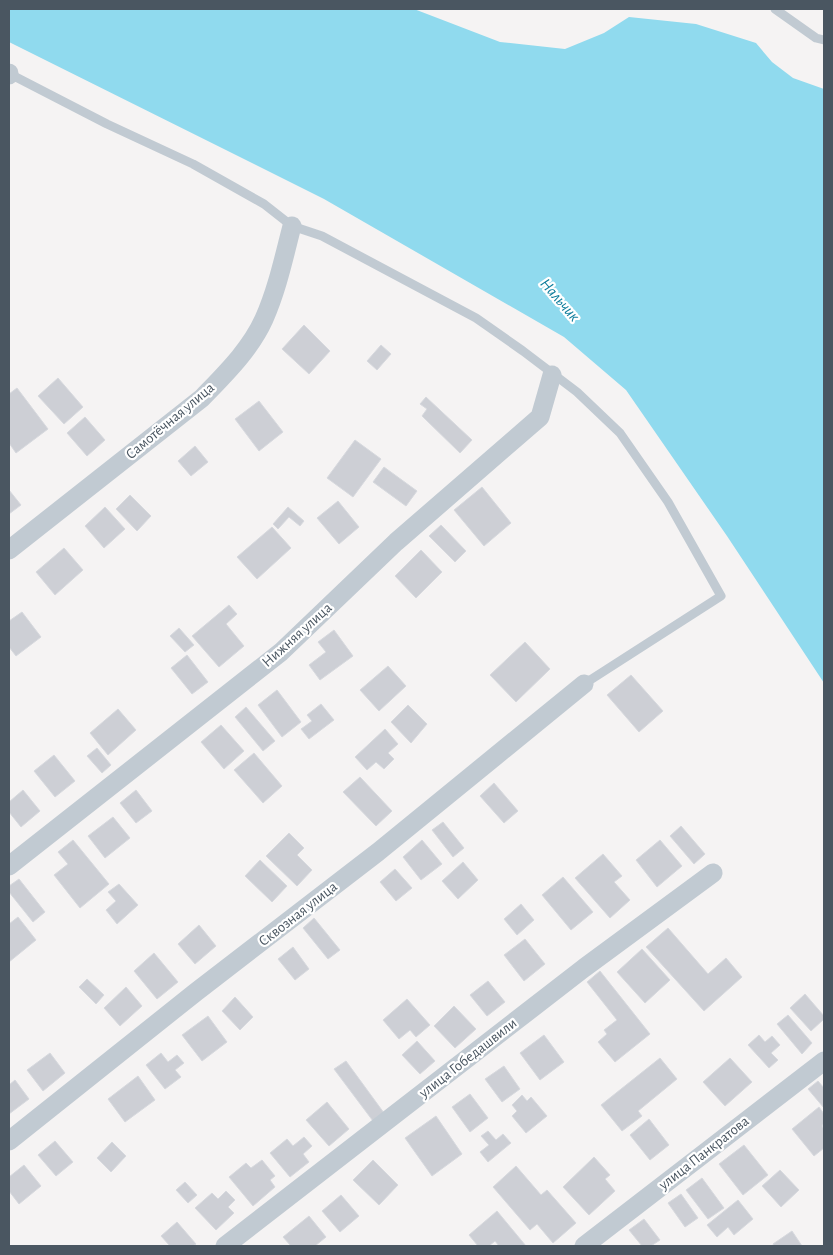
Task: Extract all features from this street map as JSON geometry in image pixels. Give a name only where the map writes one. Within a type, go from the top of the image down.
[{"type":"street","name":"Самотёчная улица","points":[[9,550],[202,398],[224,375],[246,348],[264,320],[280,275],[292,226]]},
{"type":"street","name":"Нижняя улица","points":[[9,866],[281,652],[396,542],[540,418],[552,375]]},
{"type":"street","name":"Сквозная улица","points":[[9,1141],[196,992],[378,852],[584,684]]},
{"type":"street","name":"улица Гобедашвили","points":[[225,1246],[584,968],[713,873]]},
{"type":"street","name":"улица Панкратова","points":[[584,1246],[824,1061]]},
{"type":"lane","points":[[776,9],[816,38],[824,40]]},
{"type":"lane","points":[[9,74],[107,124],[193,164],[264,204],[292,226],[322,236],[476,318],[577,392],[620,433],[668,502],[721,596],[584,684]]},
{"type":"water","name":"Нальчик","points":[[9,9],[414,9],[500,42],[565,49],[604,33],[629,17],[696,24],[756,43],[772,62],[793,78],[824,89],[824,683],[727,536],[626,390],[564,337],[324,199],[9,42]]},
{"type":"building","points":[[304,325],[330,351],[309,374],[282,349]]},
{"type":"building","points":[[381,345],[391,354],[377,370],[367,361]]},
{"type":"building","points":[[58,378],[83,407],[64,424],[38,396]]},
{"type":"building","points":[[17,388],[48,429],[16,453],[9,443],[9,394]]},
{"type":"building","points":[[426,397],[472,440],[460,453],[422,416],[427,409],[420,404]]},
{"type":"building","points":[[259,401],[283,432],[259,451],[235,419]]},
{"type":"building","points":[[85,417],[105,440],[87,456],[67,433]]},
{"type":"building","points":[[355,440],[381,459],[353,497],[327,478]]},
{"type":"building","points":[[195,446],[208,462],[191,476],[178,461]]},
{"type":"building","points":[[384,467],[417,491],[406,506],[373,482]]},
{"type":"building","points":[[482,487],[511,523],[484,546],[454,510]]},
{"type":"building","points":[[9,490],[21,505],[9,514]]},
{"type":"building","points":[[130,495],[151,516],[137,531],[116,509]]},
{"type":"building","points":[[338,501],[359,527],[339,544],[317,518]]},
{"type":"building","points":[[105,507],[125,529],[104,548],[85,526]]},
{"type":"building","points":[[288,507],[304,521],[300,526],[289,517],[278,529],[273,524]]},
{"type":"building","points":[[441,525],[466,551],[455,562],[429,536]]},
{"type":"building","points":[[272,527],[291,548],[257,579],[237,557]]},
{"type":"building","points":[[64,548],[83,570],[55,595],[36,572]]},
{"type":"building","points":[[421,550],[442,572],[416,598],[395,576]]},
{"type":"building","points":[[229,605],[237,614],[226,624],[244,646],[219,667],[192,636]]},
{"type":"building","points":[[22,612],[41,637],[16,656],[9,647],[9,621]]},
{"type":"building","points":[[179,628],[194,645],[185,652],[170,636]]},
{"type":"building","points":[[334,630],[353,656],[320,680],[309,665],[326,652],[318,642]]},
{"type":"building","points":[[525,642],[550,669],[516,702],[490,675]]},
{"type":"building","points":[[187,655],[208,682],[192,694],[171,668]]},
{"type":"building","points":[[388,666],[406,686],[379,711],[360,690]]},
{"type":"building","points":[[631,675],[663,711],[639,732],[607,695]]},
{"type":"building","points":[[277,690],[301,722],[282,737],[258,705]]},
{"type":"building","points":[[321,704],[334,720],[309,739],[301,729],[312,721],[307,715]]},
{"type":"building","points":[[408,705],[427,724],[411,743],[391,722]]},
{"type":"building","points":[[246,707],[275,741],[263,751],[235,717]]},
{"type":"building","points":[[118,709],[136,730],[108,755],[90,733]]},
{"type":"building","points":[[221,725],[244,751],[224,769],[201,742]]},
{"type":"building","points":[[385,729],[398,744],[388,753],[394,759],[384,769],[376,762],[367,770],[355,757]]},
{"type":"building","points":[[97,748],[111,765],[102,773],[87,756]]},
{"type":"building","points":[[254,753],[282,786],[263,803],[234,770]]},
{"type":"building","points":[[54,755],[75,781],[55,797],[34,771]]},
{"type":"building","points":[[360,777],[392,811],[376,826],[343,792]]},
{"type":"building","points":[[494,783],[518,811],[504,823],[480,796]]},
{"type":"building","points":[[23,790],[40,811],[21,827],[9,812],[9,802]]},
{"type":"building","points":[[136,790],[152,811],[136,823],[120,803]]},
{"type":"building","points":[[113,817],[130,838],[105,858],[88,836]]},
{"type":"building","points":[[443,822],[464,848],[453,857],[432,830]]},
{"type":"building","points":[[681,826],[705,854],[694,864],[670,836]]},
{"type":"building","points":[[289,833],[304,848],[297,855],[312,870],[297,886],[266,856]]},
{"type":"building","points":[[73,840],[109,884],[80,908],[54,875],[68,864],[58,852]]},
{"type":"building","points":[[422,840],[442,864],[421,880],[403,857]]},
{"type":"building","points":[[660,840],[682,866],[657,887],[636,860]]},
{"type":"building","points":[[603,854],[622,876],[614,882],[630,900],[610,918],[575,878]]},
{"type":"building","points":[[260,860],[287,886],[272,902],[245,876]]},
{"type":"building","points":[[463,862],[478,880],[458,899],[442,881]]},
{"type":"building","points":[[395,869],[412,888],[396,901],[380,882]]},
{"type":"building","points":[[563,877],[593,912],[571,930],[542,895]]},
{"type":"building","points":[[19,879],[45,912],[33,922],[9,892],[9,886]]},
{"type":"building","points":[[119,884],[138,905],[117,924],[106,910],[116,901],[108,892]]},
{"type":"building","points":[[521,904],[534,920],[517,935],[504,919]]},
{"type":"building","points":[[18,917],[36,940],[9,962],[9,924]]},
{"type":"building","points":[[314,918],[340,950],[328,959],[303,928]]},
{"type":"building","points":[[199,925],[216,946],[195,964],[178,944]]},
{"type":"building","points":[[668,928],[708,974],[726,958],[742,977],[704,1011],[646,947]]},
{"type":"building","points":[[525,939],[545,964],[524,981],[504,955]]},
{"type":"building","points":[[293,947],[309,969],[295,980],[278,959]]},
{"type":"building","points":[[642,949],[670,980],[645,1003],[617,972]]},
{"type":"building","points":[[154,953],[178,982],[157,999],[134,971]]},
{"type":"building","points":[[600,971],[650,1034],[615,1062],[598,1042],[607,1034],[604,1030],[617,1020],[587,982]]},
{"type":"building","points":[[87,979],[104,995],[96,1004],[79,987]]},
{"type":"building","points":[[488,981],[505,1002],[487,1016],[470,995]]},
{"type":"building","points":[[126,987],[142,1006],[120,1026],[104,1008]]},
{"type":"building","points":[[805,994],[824,1016],[824,1019],[811,1031],[790,1008]]},
{"type":"building","points":[[235,997],[253,1017],[240,1030],[222,1011]]},
{"type":"building","points":[[407,999],[430,1025],[416,1037],[410,1030],[399,1039],[383,1020]]},
{"type":"building","points":[[454,1006],[476,1029],[455,1048],[434,1026]]},
{"type":"building","points":[[788,1015],[812,1043],[802,1054],[777,1024]]},
{"type":"building","points":[[208,1016],[227,1042],[202,1061],[182,1035]]},
{"type":"building","points":[[544,1035],[564,1062],[540,1080],[520,1053]]},
{"type":"building","points":[[759,1035],[765,1042],[772,1036],[780,1045],[771,1053],[778,1060],[769,1068],[748,1045]]},
{"type":"building","points":[[417,1041],[435,1061],[420,1074],[402,1055]]},
{"type":"building","points":[[50,1053],[65,1073],[43,1091],[27,1070]]},
{"type":"building","points":[[161,1053],[168,1062],[177,1055],[184,1063],[175,1070],[181,1077],[165,1089],[146,1065]]},
{"type":"building","points":[[660,1058],[677,1079],[638,1111],[642,1116],[622,1131],[601,1105]]},
{"type":"building","points":[[730,1058],[752,1082],[725,1106],[703,1082]]},
{"type":"building","points":[[346,1061],[384,1113],[373,1121],[334,1069]]},
{"type":"building","points":[[504,1066],[520,1089],[502,1102],[485,1079]]},
{"type":"building","points":[[138,1076],[155,1100],[125,1122],[108,1099]]},
{"type":"building","points":[[15,1080],[29,1099],[9,1114],[9,1085]]},
{"type":"building","points":[[818,1081],[824,1088],[824,1108],[808,1089]]},
{"type":"building","points":[[470,1094],[488,1118],[470,1132],[452,1107]]},
{"type":"building","points":[[522,1095],[527,1101],[531,1097],[547,1116],[526,1133],[512,1116],[517,1111],[512,1105]]},
{"type":"building","points":[[327,1102],[349,1129],[329,1146],[306,1120]]},
{"type":"building","points":[[819,1107],[824,1114],[822,1126],[824,1129],[824,1148],[814,1156],[792,1129]]},
{"type":"building","points":[[436,1116],[462,1154],[432,1176],[405,1138]]},
{"type":"building","points":[[649,1119],[669,1145],[650,1160],[630,1135]]},
{"type":"building","points":[[488,1131],[496,1140],[503,1134],[511,1143],[488,1162],[480,1152],[489,1145],[481,1136]]},
{"type":"building","points":[[304,1137],[312,1146],[303,1154],[309,1162],[290,1177],[270,1153],[287,1139],[293,1146]]},
{"type":"building","points":[[55,1141],[73,1162],[56,1176],[38,1155]]},
{"type":"building","points":[[112,1142],[126,1156],[111,1172],[97,1158]]},
{"type":"building","points":[[744,1145],[768,1175],[743,1195],[719,1164]]},
{"type":"building","points":[[594,1157],[610,1175],[605,1179],[615,1191],[589,1215],[563,1187]]},
{"type":"building","points":[[262,1160],[275,1176],[270,1180],[275,1187],[253,1206],[229,1177],[246,1163],[251,1168]]},
{"type":"building","points":[[373,1160],[398,1185],[379,1205],[353,1180]]},
{"type":"building","points":[[24,1165],[41,1186],[19,1204],[9,1191],[9,1177]]},
{"type":"building","points":[[516,1166],[541,1195],[547,1190],[576,1223],[553,1243],[537,1224],[530,1230],[493,1187]]},
{"type":"building","points":[[780,1170],[799,1190],[781,1207],[762,1186]]},
{"type":"building","points":[[702,1178],[724,1208],[708,1219],[686,1190]]},
{"type":"building","points":[[185,1182],[197,1195],[188,1203],[176,1190]]},
{"type":"building","points":[[226,1191],[235,1200],[228,1207],[234,1213],[216,1230],[195,1208],[212,1193],[218,1199]]},
{"type":"building","points":[[681,1194],[698,1218],[685,1227],[668,1203]]},
{"type":"building","points":[[341,1195],[359,1216],[340,1232],[322,1211]]},
{"type":"building","points":[[738,1200],[753,1219],[734,1235],[728,1227],[717,1237],[707,1225]]},
{"type":"building","points":[[497,1211],[526,1246],[499,1246],[495,1241],[489,1246],[478,1246],[469,1235]]},
{"type":"building","points":[[309,1216],[326,1237],[315,1246],[291,1246],[283,1237]]},
{"type":"building","points":[[644,1219],[660,1240],[651,1246],[642,1246],[629,1230]]},
{"type":"building","points":[[177,1222],[196,1244],[193,1246],[170,1246],[161,1236]]},
{"type":"building","points":[[792,1231],[802,1246],[774,1246],[773,1244]]}]
